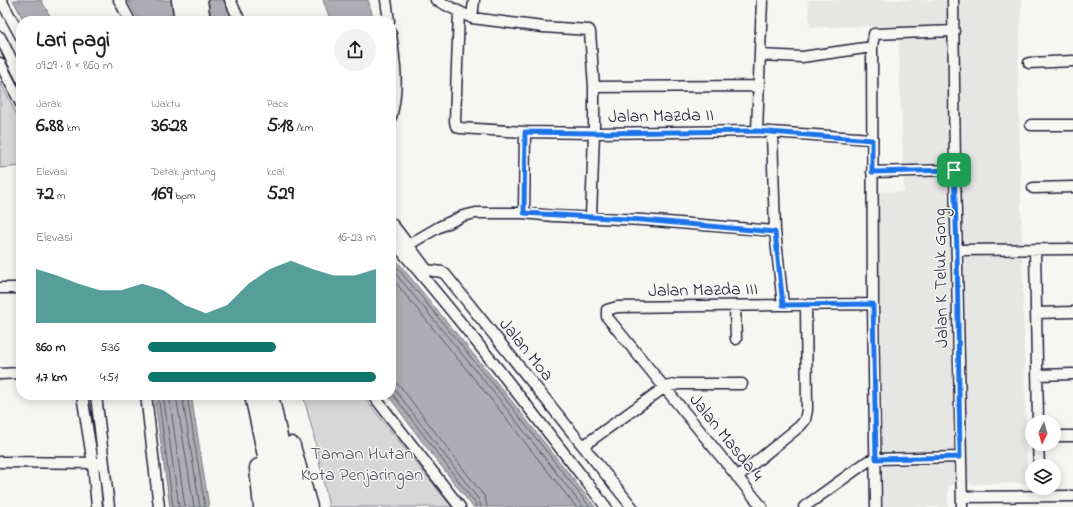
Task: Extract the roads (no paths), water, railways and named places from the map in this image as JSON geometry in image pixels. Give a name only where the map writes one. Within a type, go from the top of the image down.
[{"type":"highway","points":[[181,0],[183,16]]},
{"type":"highway","points":[[198,0],[200,16]]},
{"type":"highway","points":[[249,400],[255,434],[264,507]]},
{"type":"highway","points":[[255,400],[278,507]]},
{"type":"highway","points":[[271,403],[293,507]]},
{"type":"highway","points":[[271,403],[289,440],[308,507]]},
{"type":"street","points":[[1,0],[16,28]]},
{"type":"street","points":[[119,0],[127,16]]},
{"type":"street","points":[[230,0],[238,16]]},
{"type":"street","points":[[386,0],[388,16]]},
{"type":"street","points":[[436,0],[447,4],[472,18],[543,27],[589,30],[592,37],[594,88],[591,217]]},
{"type":"street","points":[[472,18],[474,0]]},
{"type":"street","points":[[757,131],[762,0]]},
{"type":"street","name":"Jalan K Teluk Gong","points":[[953,0],[954,170],[962,502]]},
{"type":"street","name":"Jalan Mazda II","points":[[459,12],[455,122],[456,126],[460,128],[525,132],[594,133],[757,131],[872,140]]},
{"type":"street","points":[[876,507],[872,172],[872,47],[874,34],[954,31]]},
{"type":"street","points":[[0,37],[4,55],[16,71]]},
{"type":"street","points":[[760,55],[802,56],[872,47]]},
{"type":"street","points":[[1029,63],[1073,61]]},
{"type":"street","points":[[0,63],[16,94]]},
{"type":"street","points":[[396,71],[396,90]]},
{"type":"street","points":[[594,88],[759,86]]},
{"type":"street","points":[[1031,125],[1073,125]]},
{"type":"street","points":[[524,213],[525,132]]},
{"type":"street","points":[[772,132],[775,232],[783,305]]},
{"type":"street","points":[[872,172],[954,170]]},
{"type":"street","points":[[1033,188],[1073,187]]},
{"type":"street","points":[[408,245],[439,227],[463,216],[476,213],[524,213],[591,217],[775,232]]},
{"type":"street","name":"Jalan Moa","points":[[396,229],[427,270],[442,272],[445,274],[632,507]]},
{"type":"street","points":[[396,245],[426,279],[502,373],[606,507]]},
{"type":"street","points":[[957,250],[1073,249]]},
{"type":"street","points":[[1035,250],[1038,415]]},
{"type":"street","points":[[0,288],[16,288]]},
{"type":"street","name":"Jalan Mazda III","points":[[607,310],[617,307],[873,304]]},
{"type":"street","points":[[737,476],[800,426],[805,420],[807,410],[806,305]]},
{"type":"street","points":[[735,306],[736,339]]},
{"type":"street","name":"Jalan Masda 4","points":[[607,310],[607,318],[762,507]]},
{"type":"street","points":[[1036,313],[1073,312]]},
{"type":"street","points":[[0,374],[16,373]]},
{"type":"street","points":[[1037,375],[1073,374]]},
{"type":"street","name":"Jalan Masda 4","points":[[583,446],[665,387],[679,384],[742,384]]},
{"type":"street","points":[[83,400],[93,464],[97,507]]},
{"type":"street","points":[[97,400],[109,507]]},
{"type":"street","points":[[147,400],[159,507]]},
{"type":"street","points":[[377,400],[460,507]]},
{"type":"street","points":[[1061,436],[1073,436]]},
{"type":"street","points":[[804,507],[851,472],[876,459],[960,457]]},
{"type":"street","points":[[0,462],[93,464],[104,462]]},
{"type":"street","points":[[962,502],[1025,494]]},
{"type":"street","points":[[1061,495],[1073,496]]},
{"type":"water","points":[[13,0],[41,0],[50,16],[21,16]]},
{"type":"water","points":[[128,0],[224,0],[232,16],[136,16]]},
{"type":"water","points":[[323,0],[368,0],[373,16],[329,16]]},
{"type":"water","points":[[396,260],[506,394],[595,507],[473,507],[392,400],[396,400]]},
{"type":"water","points":[[155,400],[192,400],[209,507],[170,507]]},
{"type":"park label","name":"Taman Hutan Kota Penjaringan","points":[[362,463]]}]
